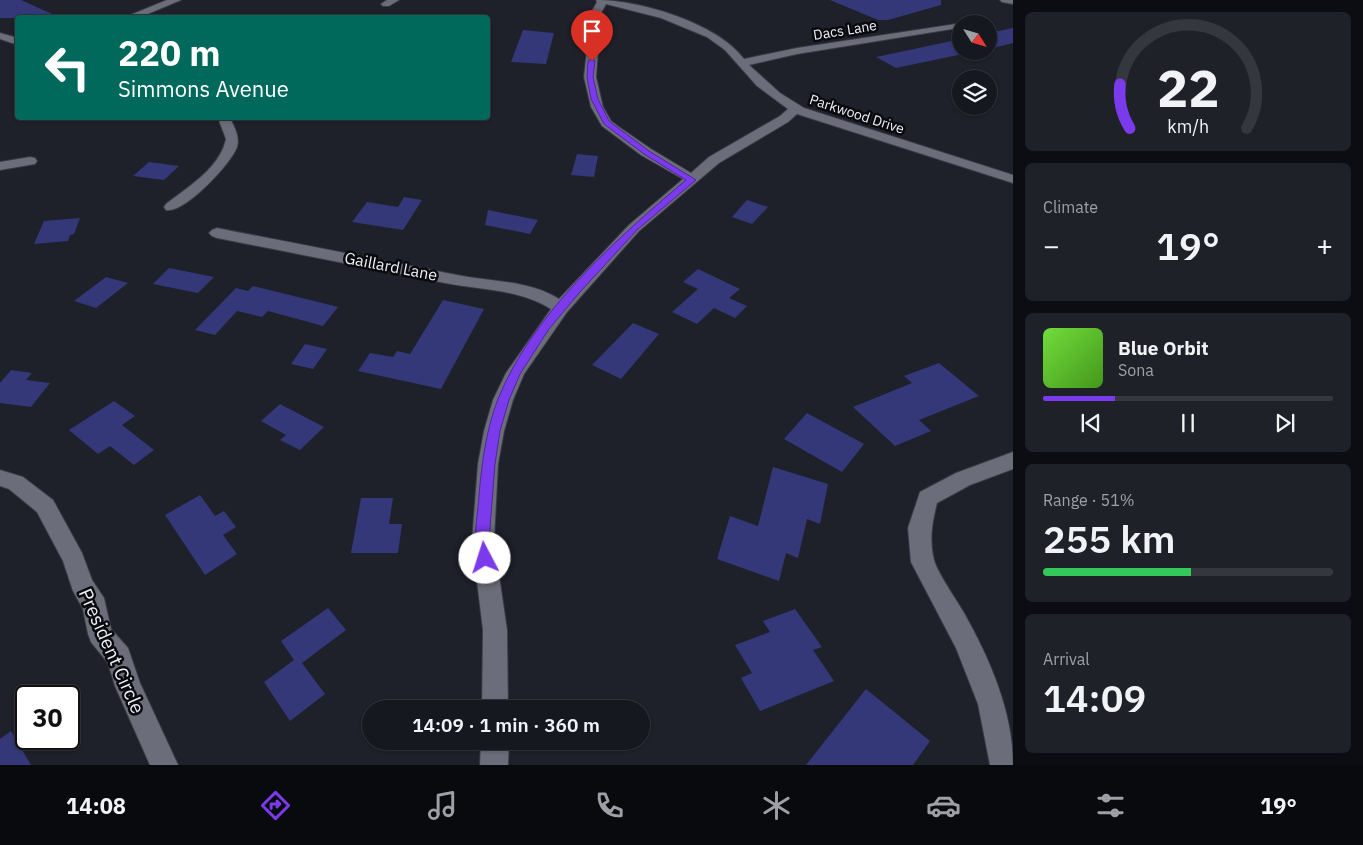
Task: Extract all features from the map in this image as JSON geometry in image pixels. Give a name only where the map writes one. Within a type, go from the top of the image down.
[{"type":"street","points":[[134,15],[176,0]]},
{"type":"street","points":[[602,0],[596,13],[590,77],[597,107],[606,123],[615,130],[646,152],[692,180]]},
{"type":"street","name":"Parkwood Drive","points":[[602,0],[670,19],[699,30],[722,42],[775,95],[796,109],[816,118],[1013,180]]},
{"type":"street","points":[[1005,0],[1013,1]]},
{"type":"street","name":"Dacs Lane","points":[[742,63],[797,51],[952,26]]},
{"type":"street","points":[[0,36],[15,41]]},
{"type":"street","points":[[495,700],[495,630],[483,540],[488,464],[492,439],[503,400],[515,374],[561,308],[634,228],[714,160],[784,119],[796,109]]},
{"type":"street","points":[[171,207],[199,185],[228,152],[232,140],[225,120]]},
{"type":"street","points":[[0,166],[30,161]]},
{"type":"street","name":"Gaillard Lane","points":[[217,233],[516,289],[542,296],[561,308]]},
{"type":"street","points":[[1004,765],[991,704],[967,643],[923,562],[919,528],[928,498],[963,480],[1013,460]]},
{"type":"street","name":"President Circle","points":[[0,478],[16,483],[45,506],[74,560],[81,584],[95,606],[100,634],[119,657],[128,686],[164,765]]},
{"type":"street","points":[[494,765],[495,750]]},
{"type":"building","points":[[0,0],[21,0],[54,15],[15,15],[15,18],[0,18]]},
{"type":"building","points":[[830,0],[941,0],[941,5],[888,20],[878,20]]},
{"type":"building","points":[[1013,28],[1013,43],[998,47],[998,31]]},
{"type":"building","points":[[523,30],[554,33],[546,64],[511,62]]},
{"type":"building","points":[[952,41],[952,56],[896,68],[876,57]]},
{"type":"building","points":[[577,154],[598,156],[594,177],[571,175]]},
{"type":"building","points":[[149,162],[179,166],[164,180],[133,176]]},
{"type":"building","points":[[404,197],[422,200],[403,230],[352,222],[367,202],[398,207]]},
{"type":"building","points":[[747,200],[768,207],[752,224],[732,217]]},
{"type":"building","points":[[488,210],[538,220],[530,234],[485,225]]},
{"type":"building","points":[[80,218],[74,234],[70,235],[68,241],[34,244],[44,221]]},
{"type":"building","points":[[169,268],[214,277],[198,293],[153,284]]},
{"type":"building","points":[[698,269],[740,289],[729,298],[747,306],[735,318],[714,308],[697,324],[672,312],[698,289],[683,282]]},
{"type":"building","points":[[106,277],[128,283],[96,308],[74,301]]},
{"type":"building","points":[[253,286],[338,307],[323,326],[268,311],[262,317],[237,311],[215,335],[195,330],[236,288],[248,291]]},
{"type":"building","points":[[443,300],[484,309],[441,389],[358,371],[370,353],[393,357],[397,351],[410,354]]},
{"type":"building","points":[[633,323],[659,334],[621,379],[592,365]]},
{"type":"building","points":[[305,344],[327,349],[313,369],[291,364]]},
{"type":"building","points":[[939,363],[979,396],[919,420],[931,431],[895,446],[853,407],[912,383],[904,376]]},
{"type":"building","points":[[11,370],[32,373],[26,380],[50,383],[31,407],[0,403],[0,383]]},
{"type":"building","points":[[114,401],[135,416],[122,425],[154,450],[134,465],[110,446],[98,454],[69,430]]},
{"type":"building","points":[[280,404],[324,427],[300,450],[280,440],[286,435],[261,421]]},
{"type":"building","points":[[807,413],[864,444],[842,472],[784,439]]},
{"type":"building","points":[[773,467],[828,484],[820,524],[807,519],[798,558],[786,553],[779,581],[717,559],[730,516],[758,526]]},
{"type":"building","points":[[200,495],[215,516],[224,511],[236,527],[223,535],[237,554],[205,575],[165,515]]},
{"type":"building","points":[[361,498],[393,498],[389,524],[402,524],[398,553],[351,553]]},
{"type":"building","points":[[328,608],[346,630],[302,663],[325,694],[290,721],[264,682],[294,660],[281,641]]},
{"type":"building","points":[[795,609],[822,647],[813,650],[834,681],[760,711],[741,678],[752,673],[735,645],[770,632],[763,621]]},
{"type":"building","points":[[866,689],[930,741],[913,765],[806,765]]},
{"type":"building","points":[[11,731],[15,738],[15,750],[22,750],[31,765],[0,765],[0,739]]},
{"type":"route","points":[[485,558],[483,540],[488,464],[494,431],[503,400],[515,374],[546,327],[576,290],[634,228],[692,180],[646,152],[606,123],[597,107],[590,77],[592,61]]}]
